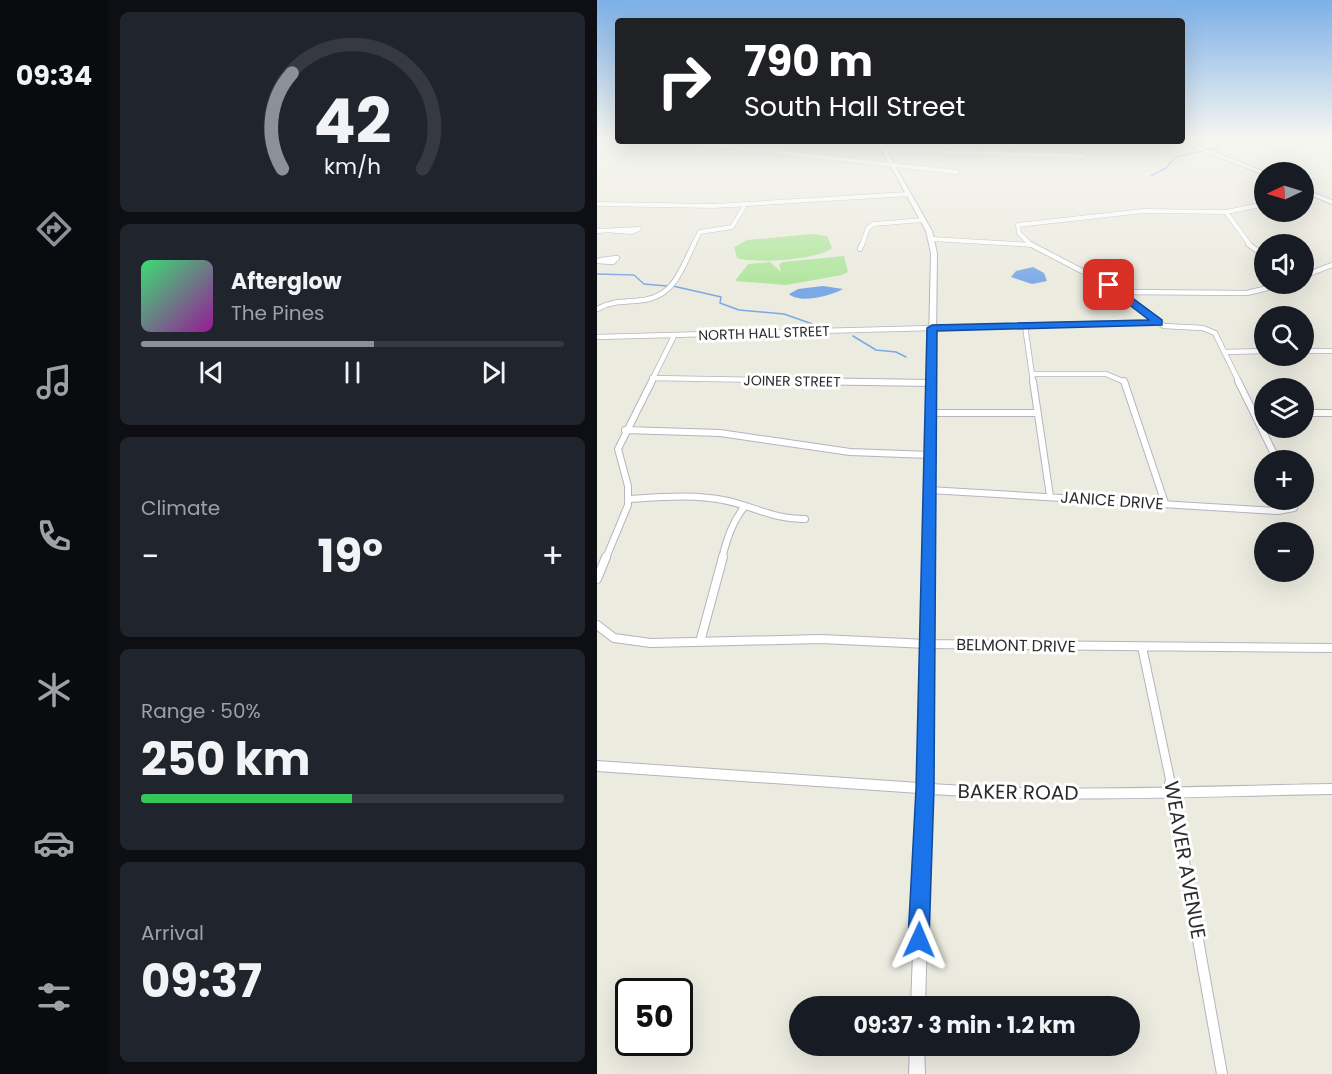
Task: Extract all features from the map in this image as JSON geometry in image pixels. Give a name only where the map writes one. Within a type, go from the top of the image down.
[{"type":"main road","points":[[905,187],[931,239],[934,273],[925,789],[918,996]]},
{"type":"main road","points":[[1314,195],[1332,202]]},
{"type":"main road","name":"BAKER ROAD","points":[[597,766],[925,789],[1078,793],[1332,789]]},
{"type":"main road","points":[[917,1056],[917,1074]]},
{"type":"street","points":[[597,204],[672,208],[744,207],[908,194]]},
{"type":"street","points":[[597,211],[607,204]]},
{"type":"street","points":[[1029,243],[1017,229],[1020,224],[1143,211],[1226,212],[1254,206]]},
{"type":"street","points":[[597,309],[611,303],[661,297],[668,290],[700,232],[732,227],[744,207]]},
{"type":"street","points":[[1226,212],[1247,243],[1254,248]]},
{"type":"street","points":[[860,249],[870,226],[923,220]]},
{"type":"street","points":[[597,231],[632,232],[639,229],[631,227],[614,231]]},
{"type":"street","points":[[931,239],[1029,243],[1053,253],[1120,292],[1159,322],[1171,327],[1210,330],[1215,333],[1254,413]]},
{"type":"street","points":[[1314,271],[1332,265]]},
{"type":"street","points":[[1120,292],[1254,291]]},
{"type":"street","name":"NORTH HALL STREET","points":[[597,337],[1159,322]]},
{"type":"street","points":[[1025,326],[1050,496]]},
{"type":"street","points":[[597,579],[623,520],[629,499],[628,486],[618,449],[625,430],[674,336]]},
{"type":"street","points":[[1224,352],[1254,351]]},
{"type":"street","points":[[1314,351],[1332,351]]},
{"type":"street","points":[[1032,374],[1106,374],[1128,383],[1165,503]]},
{"type":"street","name":"JOINER STREET","points":[[652,378],[931,383]]},
{"type":"street","points":[[931,413],[1038,413]]},
{"type":"street","points":[[1314,413],[1332,413]]},
{"type":"street","points":[[625,430],[720,433],[850,452],[930,455]]},
{"type":"street","name":"JANICE DRIVE","points":[[929,489],[1254,509]]},
{"type":"street","points":[[629,499],[691,497],[745,506],[791,521],[805,519]]},
{"type":"street","points":[[700,642],[729,533],[736,517],[745,506]]},
{"type":"street","name":"JANICE DRIVE","points":[[1264,510],[1284,510]]},
{"type":"street","name":"BELMONT DRIVE","points":[[598,629],[614,638],[637,643],[821,639],[927,644],[1332,648]]},
{"type":"street","name":"WEAVER AVENUE","points":[[1142,647],[1173,792],[1222,1074]]},
{"type":"green space","points":[[813,234],[827,236],[832,248],[800,258],[757,261],[737,258],[734,247],[747,240]]},
{"type":"green space","points":[[844,256],[848,272],[842,275],[786,285],[735,281],[748,264],[770,262],[781,272],[779,264],[783,262]]},
{"type":"water","points":[[1033,267],[1044,273],[1047,281],[1032,284],[1011,277],[1016,271]]},
{"type":"water","points":[[823,286],[843,289],[808,299],[789,294],[798,289]]},
{"type":"waterway","points":[[597,274],[634,275],[644,284],[667,286]]},
{"type":"waterway","points":[[673,286],[721,297],[720,303],[739,310],[784,314],[821,327]]},
{"type":"waterway","points":[[853,336],[876,350],[896,352],[906,357]]},
{"type":"route","points":[[919,940],[925,789],[932,328],[1159,322],[1134,301],[1109,285]]}]
